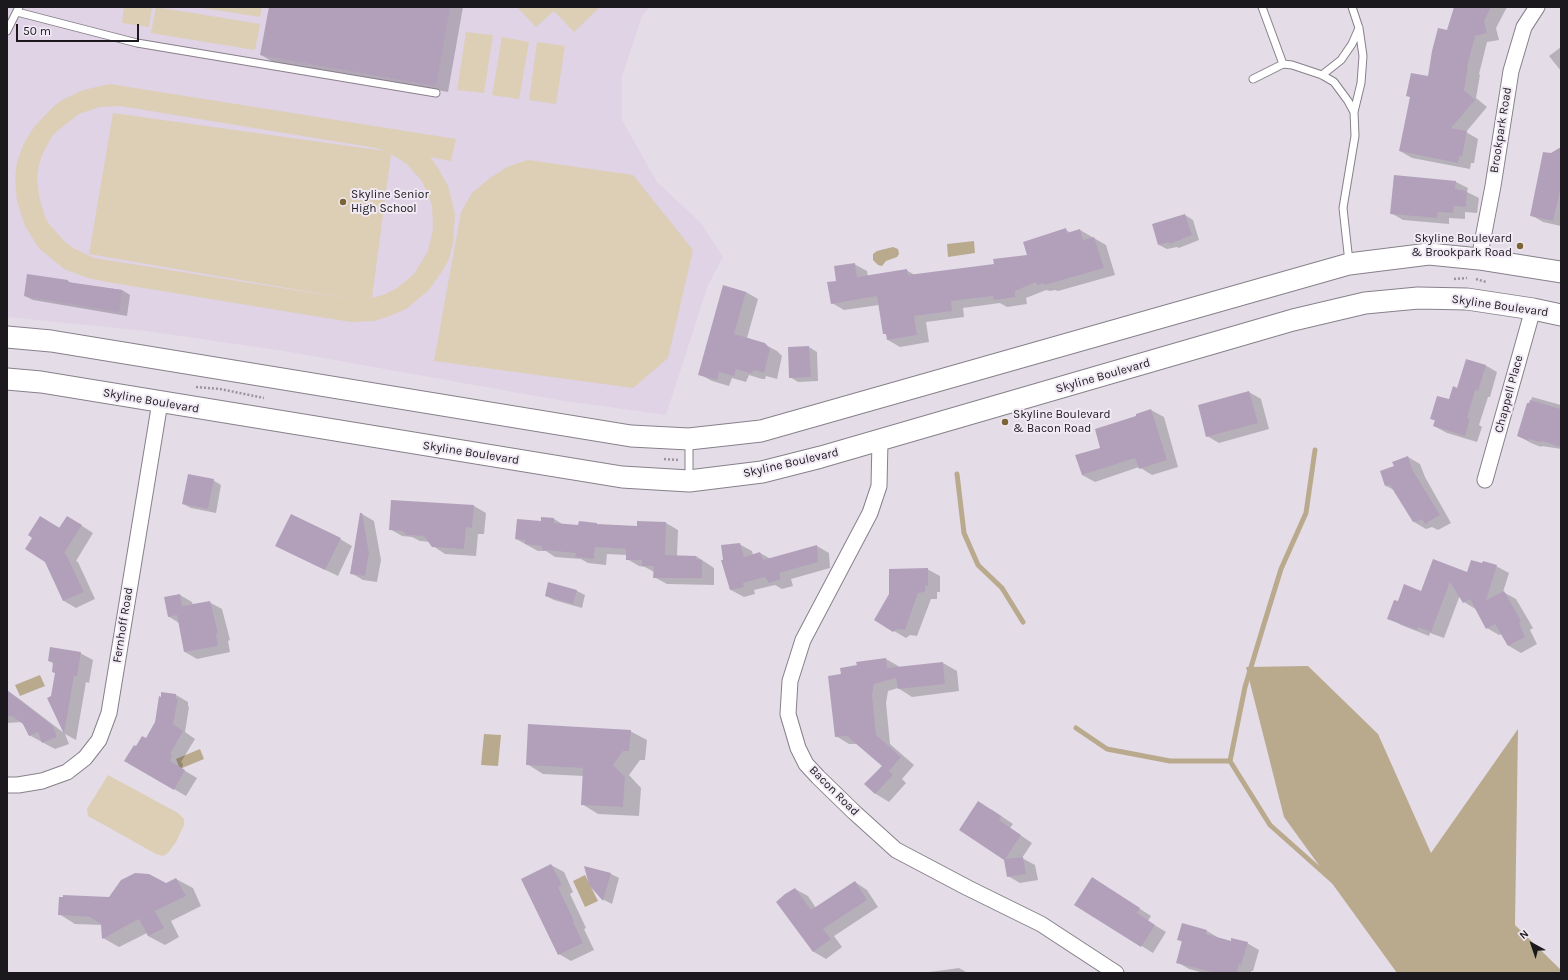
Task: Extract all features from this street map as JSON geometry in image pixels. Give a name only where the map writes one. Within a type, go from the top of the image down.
[{"type":"main road","points":[[7,336],[51,341],[631,436],[689,439],[761,431],[1349,264],[1428,254],[1479,259],[1561,272]]},
{"type":"main road","name":"Skyline Boulevard","points":[[7,379],[41,382],[622,477],[689,481],[762,472],[880,441],[1293,320],[1366,303],[1418,298],[1467,299],[1533,308],[1561,315]]},
{"type":"street","name":"Brookpark Road","points":[[1479,259],[1493,186],[1511,71],[1524,27],[1538,7]]},
{"type":"street","name":"Chappell Place","points":[[1485,480],[1533,308]]},
{"type":"street","name":"Fernhoff Road","points":[[7,785],[18,785],[42,781],[67,772],[85,758],[99,740],[108,713],[160,402]]},
{"type":"street","name":"Bacon Road","points":[[880,441],[879,486],[870,513],[803,640],[790,681],[788,714],[798,748],[806,764],[818,777],[896,850],[1041,924],[1116,973]]},
{"type":"lane","points":[[1262,7],[1283,64]]},
{"type":"lane","points":[[1349,264],[1343,208],[1355,136],[1354,112],[1360,84],[1363,56],[1359,28],[1352,7]]},
{"type":"lane","points":[[7,31],[18,9],[137,44],[436,93]]},
{"type":"lane","points":[[1322,74],[1341,60],[1352,44],[1359,28]]},
{"type":"lane","points":[[1252,79],[1283,64],[1292,65],[1322,74],[1334,82],[1354,112]]},
{"type":"lane","points":[[689,439],[689,481]]},
{"type":"shaded area","name":"Skyline Senior High School","points":[[7,7],[650,7],[642,16],[622,76],[622,120],[657,182],[701,223],[723,257],[708,285],[666,415],[558,400],[284,351],[146,331],[7,317]]},
{"type":"shaded area","points":[[124,7],[152,7],[149,27],[122,23]]},
{"type":"shaded area","points":[[156,7],[260,24],[255,50],[151,33]]},
{"type":"shaded area","points":[[196,7],[262,7],[260,17]]},
{"type":"shaded area","points":[[517,7],[600,7],[574,32],[554,11],[536,27]]},
{"type":"shaded area","points":[[466,32],[493,35],[484,93],[457,90]]},
{"type":"shaded area","points":[[502,37],[529,42],[519,99],[492,95]]},
{"type":"shaded area","points":[[537,42],[565,46],[556,104],[529,100]]},
{"type":"shaded area","points":[[110,84],[456,139],[451,161],[430,157],[448,186],[455,214],[453,243],[449,259],[428,291],[406,309],[374,321],[351,322],[107,282],[88,278],[64,269],[38,247],[25,226],[17,201],[15,179],[17,162],[24,143],[34,127],[54,106],[62,100],[83,90]],"holes":[[[120,106],[376,148],[385,151],[113,113],[89,254],[357,300],[94,258],[73,248],[64,241],[49,224],[45,217],[39,196],[37,177],[42,155],[51,138],[57,131],[79,114],[100,107]],[[391,154],[407,164],[421,180],[432,205],[433,229],[428,251],[414,274],[397,288],[383,295],[372,298]]]},
{"type":"shaded area","points":[[528,160],[633,175],[693,250],[668,358],[633,388],[434,361],[461,212],[472,193],[490,178],[509,166]]},
{"type":"shaded area","points":[[974,241],[975,253],[948,257],[947,244]]},
{"type":"shaded area","points":[[893,247],[898,249],[899,254],[897,257],[886,261],[882,266],[878,265],[873,260],[873,254],[877,251]]},
{"type":"shaded area","points":[[1308,666],[1378,734],[1431,853],[1518,729],[1515,925],[1561,970],[1561,973],[1397,973],[1284,817],[1246,667]]},
{"type":"shaded area","points":[[40,675],[45,686],[20,696],[15,685]]},
{"type":"shaded area","points":[[484,734],[501,735],[498,766],[481,765]]},
{"type":"shaded area","points":[[200,749],[204,759],[182,768],[179,767],[176,759]]},
{"type":"shaded area","points":[[108,775],[178,813],[184,819],[184,825],[176,842],[168,853],[163,856],[156,854],[88,816],[87,809]]},
{"type":"shaded area","points":[[585,875],[598,901],[585,907],[573,881]]},
{"type":"building","points":[[269,7],[450,7],[436,86],[260,55]]},
{"type":"building","points":[[1454,7],[1491,7],[1484,21],[1487,33],[1475,36],[1467,67],[1464,90],[1475,100],[1451,128],[1467,131],[1462,157],[1459,156],[1458,163],[1399,151],[1410,97],[1406,96],[1411,73],[1428,76],[1438,28],[1447,30]]},
{"type":"building","points":[[1561,147],[1561,186],[1553,221],[1530,216],[1543,152],[1551,153]]},
{"type":"building","points":[[1394,175],[1456,181],[1455,189],[1467,191],[1466,207],[1454,206],[1453,213],[1438,212],[1437,218],[1390,214]]},
{"type":"building","points":[[1185,214],[1192,235],[1170,244],[1169,242],[1158,245],[1152,224]]},
{"type":"building","points":[[1066,228],[1067,233],[1080,229],[1083,240],[1094,237],[1104,268],[1045,285],[1044,283],[1037,285],[1036,282],[1015,291],[1015,297],[994,300],[993,296],[951,301],[952,311],[914,316],[917,335],[887,340],[886,334],[883,334],[877,296],[831,304],[827,282],[836,281],[834,266],[855,263],[857,277],[907,269],[908,275],[994,264],[993,259],[1027,255],[1023,242]]},
{"type":"building","points":[[27,274],[122,290],[119,312],[24,296]]},
{"type":"building","points":[[723,285],[746,292],[734,334],[765,343],[770,349],[764,373],[754,370],[752,373],[749,373],[736,369],[734,376],[719,372],[717,380],[698,375]]},
{"type":"building","points":[[809,346],[811,377],[789,378],[788,347]]},
{"type":"building","points":[[1466,359],[1486,365],[1478,391],[1475,390],[1467,418],[1470,419],[1465,436],[1433,426],[1435,420],[1430,419],[1437,396],[1449,399],[1453,386],[1457,388]]},
{"type":"building","points":[[1249,391],[1258,423],[1206,437],[1198,405]]},
{"type":"building","points":[[1530,400],[1561,409],[1561,447],[1542,441],[1539,442],[1529,439],[1529,441],[1517,436],[1527,403],[1529,403]]},
{"type":"building","points":[[1151,409],[1167,460],[1139,469],[1135,458],[1082,475],[1075,455],[1100,448],[1095,429],[1136,416],[1136,414]]},
{"type":"building","points":[[1408,456],[1412,469],[1440,515],[1425,524],[1422,519],[1417,522],[1413,522],[1390,485],[1385,486],[1380,471],[1394,466],[1392,462]]},
{"type":"building","points":[[188,474],[214,479],[208,509],[182,504]]},
{"type":"building","points":[[391,500],[474,505],[472,528],[466,527],[464,549],[432,547],[424,536],[406,535],[403,531],[389,530]]},
{"type":"building","points":[[360,513],[362,513],[369,553],[365,576],[350,574]]},
{"type":"building","points":[[291,514],[341,538],[325,570],[275,546]]},
{"type":"building","points":[[40,516],[59,528],[67,516],[82,525],[64,553],[66,554],[84,592],[63,601],[45,562],[25,549],[32,538],[28,535]]},
{"type":"building","points":[[541,517],[554,518],[554,523],[578,525],[579,521],[597,524],[637,526],[637,521],[666,522],[665,555],[696,556],[696,559],[702,560],[702,578],[653,578],[654,566],[642,566],[642,560],[626,560],[626,549],[595,547],[594,559],[575,557],[576,553],[542,550],[542,546],[525,544],[525,540],[515,539],[517,519],[541,521]]},
{"type":"building","points":[[740,543],[744,557],[760,552],[763,560],[817,545],[818,562],[779,573],[781,579],[769,583],[765,577],[743,583],[744,587],[730,590],[721,560],[723,560],[721,545]]},
{"type":"building","points":[[1433,559],[1467,572],[1471,560],[1482,563],[1483,561],[1497,565],[1486,600],[1504,591],[1521,621],[1519,623],[1525,637],[1508,646],[1495,624],[1486,629],[1470,599],[1463,603],[1450,582],[1431,632],[1418,627],[1417,630],[1387,619],[1394,600],[1398,601],[1404,584],[1421,591]]},
{"type":"building","points":[[928,568],[928,586],[925,585],[925,592],[918,593],[905,630],[897,629],[893,632],[874,620],[889,594],[889,569]]},
{"type":"building","points":[[548,582],[577,590],[573,604],[545,596]]},
{"type":"building","points":[[180,594],[182,606],[210,601],[218,633],[216,634],[218,646],[184,652],[177,615],[168,617],[164,597]]},
{"type":"building","points":[[50,647],[81,652],[77,676],[74,676],[64,734],[47,698],[51,696],[55,673],[52,672],[53,662],[48,661]]},
{"type":"building","points":[[886,658],[887,668],[943,662],[945,684],[898,689],[896,678],[874,684],[872,695],[876,735],[901,757],[889,771],[893,775],[875,794],[864,784],[882,766],[847,736],[835,737],[828,676],[841,674],[840,668],[857,665],[856,662]]},
{"type":"building","points":[[7,690],[53,726],[57,737],[42,743],[38,732],[29,736],[23,724],[12,716],[7,716]]},
{"type":"building","points":[[161,692],[176,694],[176,699],[178,699],[173,724],[183,731],[170,754],[172,756],[170,761],[185,770],[174,790],[124,761],[134,745],[136,746],[142,736],[146,738],[155,722]]},
{"type":"building","points":[[528,724],[631,730],[629,751],[623,751],[613,765],[625,777],[623,807],[581,805],[583,768],[526,765]]},
{"type":"building","points":[[978,801],[1001,816],[999,820],[1021,835],[1005,859],[1023,857],[1026,874],[1007,877],[1004,860],[959,830]]},
{"type":"building","points":[[551,864],[562,885],[558,887],[583,943],[558,955],[521,879]]},
{"type":"building","points":[[584,866],[611,873],[603,901],[589,885]]},
{"type":"building","points":[[135,873],[149,874],[166,883],[176,878],[186,896],[155,911],[164,928],[148,936],[139,919],[102,939],[101,924],[90,917],[58,915],[59,897],[63,897],[63,895],[109,897],[121,880]]},
{"type":"building","points":[[1092,877],[1140,908],[1137,913],[1155,925],[1141,947],[1074,905]]},
{"type":"building","points":[[855,881],[867,900],[823,929],[831,939],[813,952],[776,902],[795,888],[811,910]]},
{"type":"building","points":[[1182,923],[1207,930],[1206,934],[1231,941],[1231,938],[1248,942],[1237,973],[1216,973],[1176,963],[1182,941],[1177,940]]},
{"type":"waterway","points":[[1230,761],[1245,687],[1264,624],[1281,569],[1306,513],[1315,450]]},
{"type":"waterway","points":[[957,474],[964,533],[978,565],[1002,588],[1023,622]]},
{"type":"waterway","points":[[1076,728],[1107,749],[1170,761],[1230,761],[1270,825],[1380,923],[1456,973]]},
{"type":"waterway","points":[[1427,954],[1435,940],[1429,920],[1458,888],[1467,852],[1485,820],[1488,796]]},
{"type":"place","name":"Skyline Senior High School","points":[[343,202]]},
{"type":"place","name":"Skyline Boulevard & Brookpark Road","points":[[1520,246]]},
{"type":"place","name":"Skyline Boulevard & Bacon Road","points":[[1005,422]]}]
